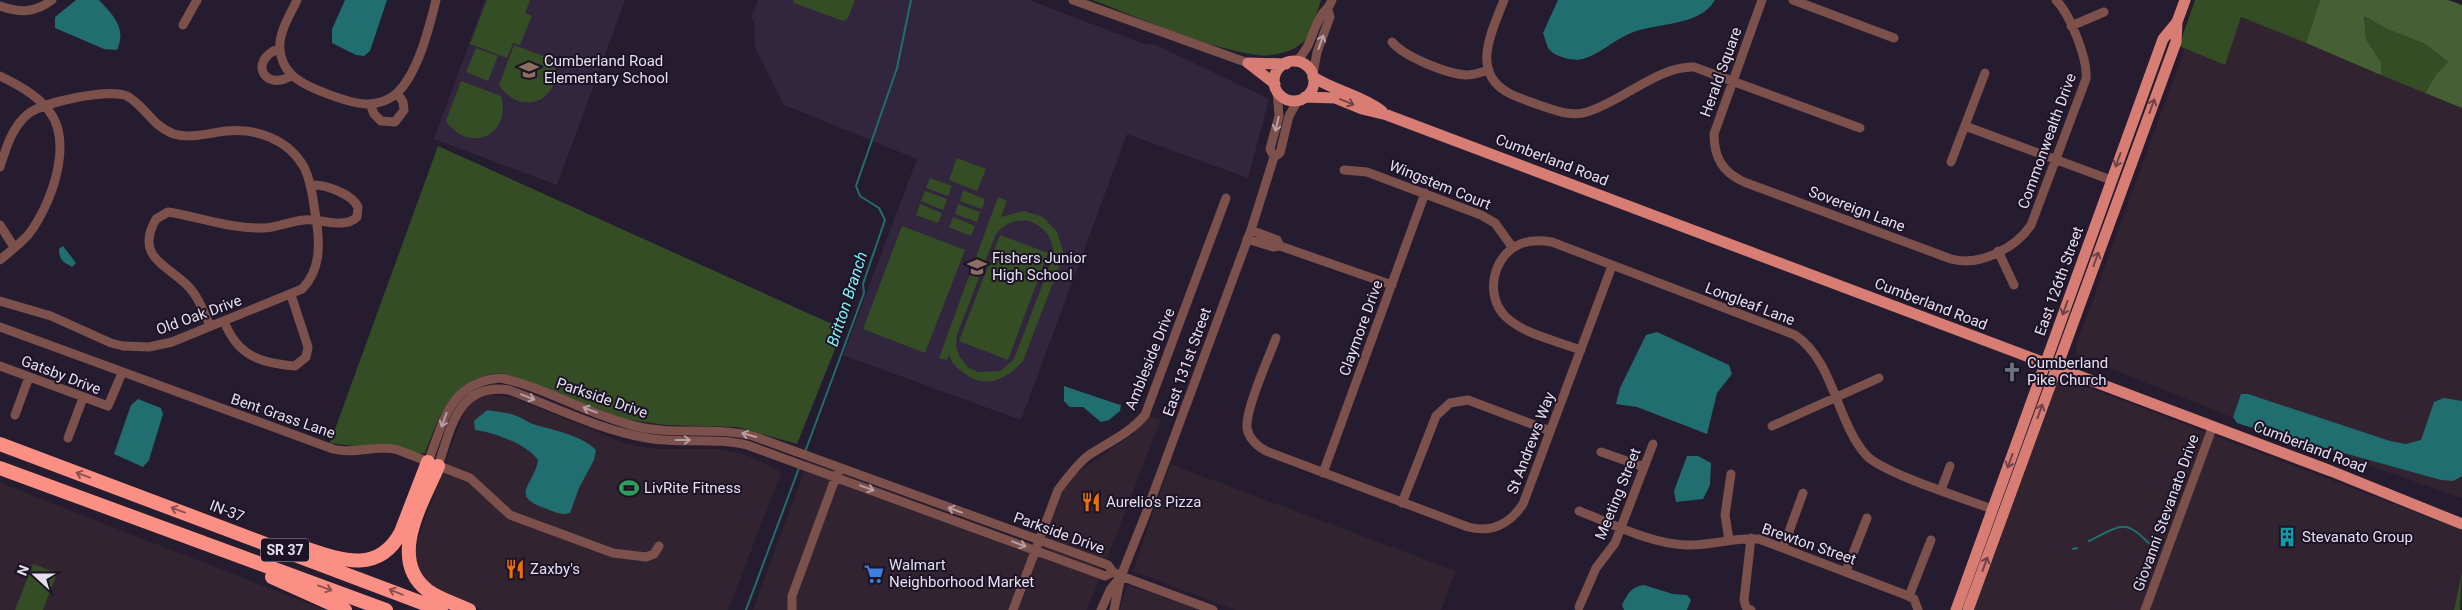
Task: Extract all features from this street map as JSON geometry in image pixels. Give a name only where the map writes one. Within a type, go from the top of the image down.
[{"type":"highway","name":"IN-37","points":[[0,444],[199,517],[441,610]]},
{"type":"highway","points":[[199,517],[227,523],[343,560],[362,560],[382,553],[398,537],[433,464]]},
{"type":"highway","points":[[433,464],[409,539],[410,564],[418,580],[427,590],[469,610]]},
{"type":"highway","name":"SR 37","points":[[0,468],[386,610]]},
{"type":"highway","points":[[197,542],[345,610]]},
{"type":"main road","name":"East 126th Street","points":[[1968,610],[2176,42],[2177,22],[2185,0]]},
{"type":"main road","name":"East 126th Street","points":[[1956,610],[2163,39],[2177,22]]},
{"type":"main road","points":[[1248,63],[1306,65],[1313,75],[1312,90],[1302,99],[1285,98],[1276,87],[1248,63]]},
{"type":"main road","points":[[1276,87],[1278,70],[1291,63]]},
{"type":"main road","name":"Cumberland Road","points":[[1313,75],[1329,87],[1343,90],[1371,103],[1387,115]]},
{"type":"main road","name":"Cumberland Road","points":[[1302,99],[1320,96],[1336,98],[1362,109],[1387,115],[2056,366],[2461,524]]},
{"type":"street","points":[[3,7],[16,12],[30,11],[52,0]]},
{"type":"street","points":[[183,25],[197,0]]},
{"type":"street","points":[[296,0],[283,29],[280,48],[284,64],[292,75],[304,84],[354,102],[370,104],[382,102],[397,93],[408,77],[420,52],[436,0]]},
{"type":"street","points":[[1073,0],[1248,63]]},
{"type":"street","points":[[1291,63],[1310,45],[1322,14],[1328,10],[1332,0]]},
{"type":"street","points":[[1504,0],[1486,48],[1489,70],[1496,81],[1507,92],[1552,109],[1573,115],[1596,109],[1680,68],[1702,68],[1860,128]]},
{"type":"street","name":"Herald Square","points":[[1716,156],[1714,134],[1762,0]]},
{"type":"street","points":[[1793,0],[1894,38]]},
{"type":"street","name":"Commonwealth Drive","points":[[1998,251],[2020,240],[2031,225],[2087,71],[2071,26],[2056,0]]},
{"type":"street","points":[[1313,75],[1317,52],[1330,17],[1328,10]]},
{"type":"street","points":[[2071,26],[2104,12]]},
{"type":"street","points":[[1392,42],[1407,54],[1457,74],[1468,75],[1489,70]]},
{"type":"street","points":[[280,48],[264,58],[261,66],[264,74],[269,79],[276,81],[292,75]]},
{"type":"street","points":[[1951,162],[1985,73]]},
{"type":"street","points":[[0,76],[34,96],[46,106],[57,124],[60,135],[52,192],[42,214],[27,236],[0,260]]},
{"type":"street","name":"East 131st Street","points":[[1274,157],[1270,149],[1279,116],[1276,87]]},
{"type":"street","name":"Old Oak Drive","points":[[0,167],[9,140],[28,114],[46,106],[99,93],[118,93],[133,100],[155,122],[172,133],[186,136],[242,130],[256,132],[268,136],[290,151],[304,167],[311,185],[316,220],[317,265],[315,274],[302,289],[291,295],[172,342],[136,348],[111,343],[51,316],[0,301]]},
{"type":"street","points":[[370,104],[374,114],[381,120],[394,122],[404,110],[403,102],[397,93]]},
{"type":"street","name":"East 131st Street","points":[[1101,610],[1117,574],[1249,234],[1274,157],[1280,153],[1289,116],[1302,99]]},
{"type":"street","points":[[1965,126],[2111,180]]},
{"type":"street","name":"Sovereign Lane","points":[[1716,156],[1728,173],[1744,182],[1951,260],[1964,262],[1977,260],[1998,251]]},
{"type":"street","name":"Wingstem Court","points":[[1344,170],[1367,172],[1488,218],[1500,228],[1513,248]]},
{"type":"street","points":[[210,326],[192,290],[162,266],[152,254],[150,246],[151,231],[159,215],[168,212],[253,228],[272,227],[305,220],[316,220],[326,223],[351,221],[357,217],[358,211],[353,200],[324,186],[311,185]]},
{"type":"street","name":"Claymore Drive","points":[[1323,472],[1425,193]]},
{"type":"street","name":"Ambleside Drive","points":[[1013,610],[1058,490],[1068,475],[1088,456],[1136,427],[1146,415],[1226,198]]},
{"type":"street","points":[[0,225],[14,247]]},
{"type":"street","points":[[1249,234],[1277,240],[1280,246],[1392,285]]},
{"type":"street","name":"Longleaf Lane","points":[[1513,248],[1533,241],[1549,242],[1795,335],[1812,350],[1858,444],[1867,456],[1889,470],[1992,509]]},
{"type":"street","points":[[1513,248],[1499,263],[1494,279],[1494,294],[1502,313],[1517,325],[1581,350]]},
{"type":"street","points":[[1998,251],[2014,285]]},
{"type":"street","name":"St Andrews Way","points":[[1276,338],[1247,419],[1250,435],[1261,448],[1402,503],[1477,529],[1496,527],[1505,523],[1523,504],[1612,266]]},
{"type":"street","points":[[224,321],[230,337],[243,351],[262,360],[295,366],[306,357],[308,347],[291,295]]},
{"type":"street","name":"Bent Grass Lane","points":[[0,327],[340,451],[386,448],[433,464],[473,480],[510,515],[613,553],[646,558],[654,554],[659,546]]},
{"type":"street","name":"Gatsby Drive","points":[[0,366],[108,406],[122,373]]},
{"type":"street","points":[[15,415],[29,377]]},
{"type":"street","name":"Parkside Drive","points":[[433,464],[448,408],[471,385],[481,381],[501,378],[633,426],[663,430],[734,432],[806,461],[1108,565],[1117,574],[1213,610]]},
{"type":"street","points":[[1772,426],[1879,378]]},
{"type":"street","name":"Parkside Drive","points":[[433,464],[459,410],[472,395],[481,390],[500,388],[634,436],[662,440],[725,440],[793,456]]},
{"type":"street","points":[[68,438],[83,398]]},
{"type":"street","points":[[1402,503],[1436,416],[1450,402],[1468,400],[1550,431]]},
{"type":"street","name":"Giovanni Stevanato Drive","points":[[2145,610],[2212,426]]},
{"type":"street","name":"Meeting Street","points":[[1579,607],[1596,568],[1611,548],[1622,527],[1653,444]]},
{"type":"street","points":[[1601,452],[1644,467]]},
{"type":"street","points":[[1941,490],[1950,466]]},
{"type":"street","points":[[792,610],[792,596],[837,472]]},
{"type":"street","name":"Parkside Drive","points":[[837,472],[1105,576],[1117,574]]},
{"type":"street","points":[[1729,540],[1725,514],[1731,474]]},
{"type":"street","points":[[1783,548],[1803,493]]},
{"type":"street","name":"Brewton Street","points":[[1579,511],[1656,540],[1685,545],[1751,538],[1783,548],[1909,596]]},
{"type":"street","points":[[1846,572],[1867,518]]},
{"type":"street","points":[[1751,538],[1744,600],[1746,606],[1751,610]]},
{"type":"street","points":[[1918,610],[1914,599],[1909,596],[1931,540]]},
{"type":"street","name":"East 131st Street","points":[[1114,610],[1117,574]]},
{"type":"shaded area","points":[[76,0],[99,0],[109,11],[119,28],[120,42],[117,50],[104,49],[55,28],[55,17]]},
{"type":"shaded area","points":[[345,0],[387,0],[370,51],[364,56],[356,55],[332,43],[332,29]]},
{"type":"shaded area","name":"Cumberland Road Elementary School","points":[[485,0],[625,0],[557,185],[434,139]]},
{"type":"shaded area","points":[[487,0],[530,0],[525,13],[532,16],[520,45],[513,43],[507,58],[470,44]]},
{"type":"shaded area","name":"Fishers Junior High School","points":[[758,0],[1029,0],[1144,44],[1156,45],[1269,99],[1248,178],[1127,134],[1021,420],[843,355],[917,159],[784,105],[755,47],[754,19],[751,18]]},
{"type":"shaded area","points":[[793,0],[855,0],[848,18],[843,21],[794,3]]},
{"type":"shaded area","points":[[1092,0],[1321,0],[1311,30],[1302,44],[1283,53],[1256,55],[1235,51],[1173,32]]},
{"type":"shaded area","points":[[1558,0],[1715,0],[1708,9],[1699,15],[1677,23],[1631,33],[1589,57],[1575,60],[1553,53],[1548,48],[1543,33]]},
{"type":"shaded area","points":[[2195,0],[2320,0],[2306,43],[2241,17],[2225,65],[2179,46]]},
{"type":"shaded area","points":[[2320,0],[2448,0],[2462,5],[2462,108],[2425,93],[2437,73],[2448,62],[2425,44],[2387,29],[2364,16],[2366,39],[2381,62],[2381,75],[2306,43]]},
{"type":"shaded area","points":[[2241,16],[2462,108],[2462,498],[2248,424],[2077,355],[2076,345],[2185,48],[2225,65]]},
{"type":"shaded area","points":[[2364,16],[2387,29],[2425,44],[2448,62],[2437,73],[2425,93],[2381,75],[2381,62],[2366,39]]},
{"type":"shaded area","points":[[514,45],[554,60],[556,74],[553,85],[547,94],[539,100],[519,101],[508,95],[499,85]]},
{"type":"shaded area","points":[[476,48],[498,56],[488,81],[466,72]]},
{"type":"shaded area","points":[[461,81],[501,96],[503,110],[500,121],[494,130],[486,136],[466,137],[455,131],[446,121]]},
{"type":"shaded area","points":[[438,146],[843,329],[797,444],[737,427],[665,425],[624,419],[502,373],[471,381],[460,389],[443,411],[425,453],[417,454],[330,443]]},
{"type":"shaded area","points":[[957,158],[986,169],[977,191],[949,180]]},
{"type":"shaded area","points":[[930,178],[952,186],[948,196],[926,188]]},
{"type":"shaded area","points":[[963,190],[985,199],[982,209],[960,201]]},
{"type":"shaded area","points":[[925,191],[947,199],[943,210],[921,201]]},
{"type":"shaded area","points":[[998,197],[1007,201],[1001,217],[1024,211],[1043,217],[1057,232],[1063,251],[1061,262],[1023,361],[1003,377],[995,380],[980,381],[964,373],[951,360],[949,354],[947,360],[939,358]],"holes":[[[1029,221],[1048,234],[1052,245],[1053,257],[1014,359],[1000,371],[978,372],[968,367],[960,357],[956,347],[957,335],[995,236],[1005,225],[1014,222]]]},
{"type":"shaded area","points":[[920,204],[942,213],[938,223],[916,215]]},
{"type":"shaded area","points":[[958,204],[980,212],[977,222],[955,214]]},
{"type":"shaded area","points":[[953,217],[975,226],[971,236],[949,227]]},
{"type":"shaded area","points":[[902,226],[965,250],[925,353],[863,329]]},
{"type":"shaded area","points":[[1000,235],[1048,253],[1008,360],[959,341]]},
{"type":"shaded area","points":[[63,246],[76,263],[72,267],[60,257],[59,249]]},
{"type":"shaded area","points":[[1657,332],[1729,365],[1732,374],[1717,393],[1707,434],[1637,407],[1616,404],[1620,388],[1646,335]]},
{"type":"shaded area","points":[[2061,377],[2462,530],[2462,572],[2454,610],[1972,610],[2054,384]]},
{"type":"shaded area","points":[[1064,386],[1121,405],[1120,411],[1109,420],[1101,422],[1083,407],[1070,407],[1064,401]]},
{"type":"shaded area","points":[[2241,394],[2248,394],[2390,441],[2406,444],[2421,440],[2434,402],[2444,398],[2462,401],[2462,476],[2453,481],[2441,480],[2237,423],[2233,417]]},
{"type":"shaded area","points":[[481,396],[511,397],[627,444],[657,449],[720,449],[746,455],[778,470],[781,474],[728,610],[482,610],[428,587],[412,556],[465,409],[471,401]]},
{"type":"shaded area","points":[[138,399],[161,408],[163,414],[149,460],[143,467],[114,454],[131,405]]},
{"type":"shaded area","points":[[487,410],[511,414],[533,424],[568,434],[584,441],[596,450],[594,460],[579,488],[570,513],[554,512],[533,503],[527,498],[526,488],[538,460],[533,454],[518,444],[491,433],[475,430],[474,421]]},
{"type":"shaded area","points":[[1148,416],[1161,419],[1087,610],[753,610],[808,461],[1041,548],[1065,487],[1076,474],[1134,433]]},
{"type":"shaded area","points":[[1687,456],[1698,456],[1711,463],[1710,485],[1703,499],[1676,502],[1674,491]]},
{"type":"shaded area","points":[[1170,464],[1456,571],[1441,610],[1235,610],[1133,571]]},
{"type":"shaded area","points":[[0,483],[325,610],[0,610]]},
{"type":"shaded area","points":[[33,564],[57,573],[43,610],[15,610]]},
{"type":"shaded area","points":[[2462,572],[2460,610],[2454,610]]},
{"type":"shaded area","points":[[1128,585],[1182,603],[1200,610],[1119,610]]},
{"type":"shaded area","points":[[1644,585],[1673,594],[1687,595],[1691,600],[1687,610],[1624,610],[1622,605],[1630,592],[1636,587]]},
{"type":"waterway","name":"Britton Branch","points":[[805,452],[864,293],[863,284],[885,220],[879,208],[860,196],[856,186],[897,68],[911,0]]},
{"type":"waterway","name":"Britton Branch","points":[[746,610],[799,468]]},
{"type":"waterway","points":[[2089,541],[2119,527],[2126,527],[2132,529],[2157,551]]},
{"type":"waterway","points":[[2073,549],[2077,548]]},
{"type":"place","name":"Cumberland Road Elementary School","points":[[529,70]]},
{"type":"place","name":"Fishers Junior High School","points":[[977,267]]},
{"type":"place","name":"Cumberland Pike Church","points":[[2012,372]]},
{"type":"place","name":"LivRite Fitness","points":[[629,488]]},
{"type":"place","name":"Aurelio's Pizza","points":[[1091,502]]},
{"type":"place","name":"Stevanato Group","points":[[2287,537]]},
{"type":"place","name":"Zaxby's","points":[[515,569]]},
{"type":"place","name":"Walmart Neighborhood Market","points":[[874,574]]}]
